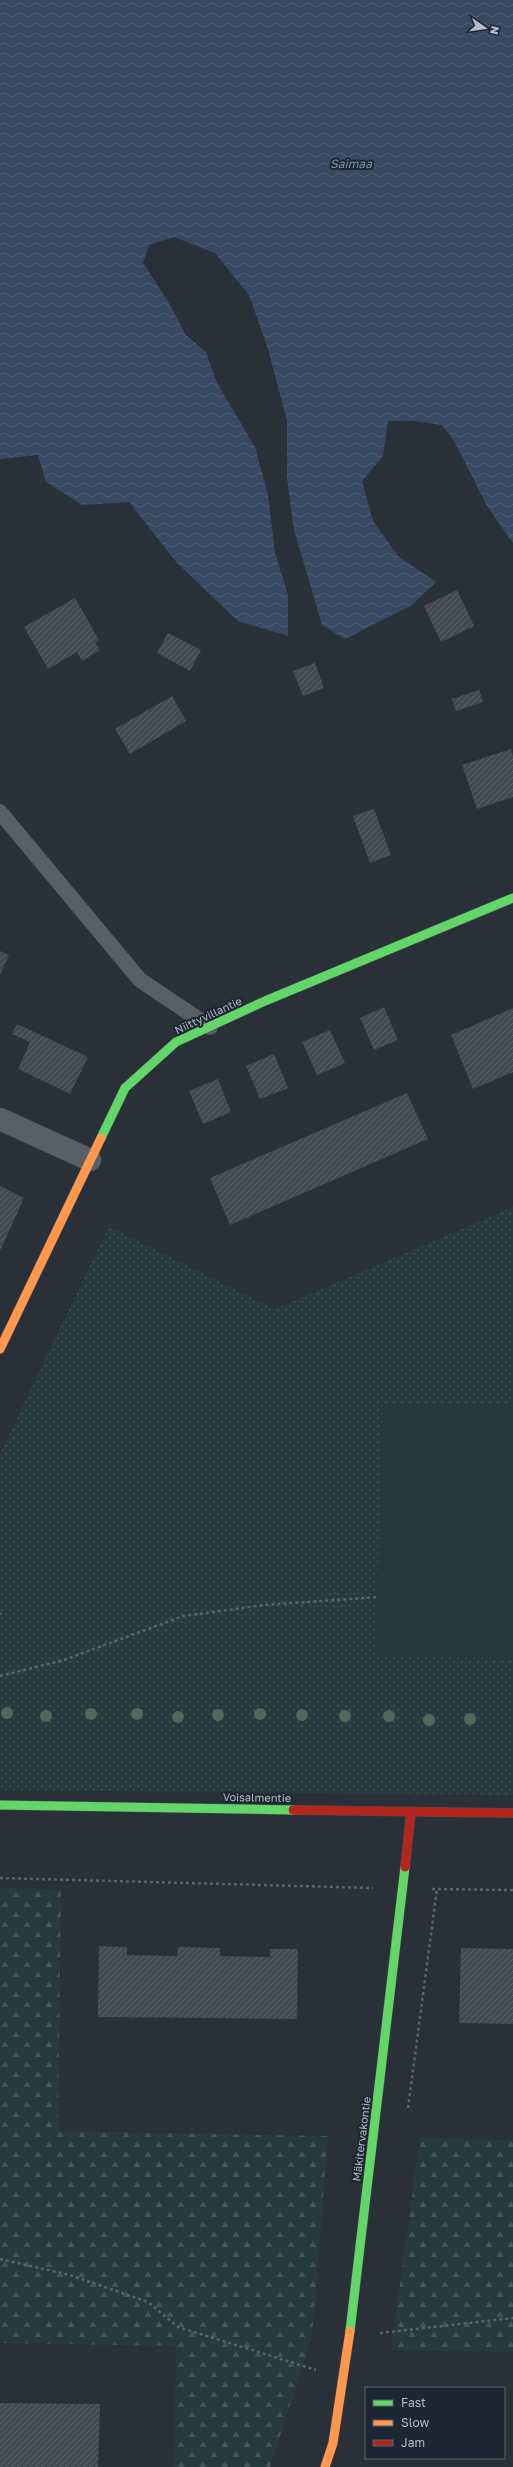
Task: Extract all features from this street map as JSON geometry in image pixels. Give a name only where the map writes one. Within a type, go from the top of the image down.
[{"type":"street","name":"Niittyvillantie","points":[[0,1349],[125,1088],[176,1042],[265,1001],[513,898]]},
{"type":"street","points":[[0,1120],[90,1160]]},
{"type":"street","name":"Voisalmentie","points":[[0,1805],[513,1814]]},
{"type":"street","name":"Mäkitervakontie","points":[[325,2467],[333,2442],[350,2333],[411,1812]]},
{"type":"lane","points":[[0,812],[140,980],[210,1027]]},
{"type":"path","points":[[0,1676],[64,1660],[183,1616],[264,1605],[378,1598]]},
{"type":"path","points":[[0,1878],[513,1890]]},
{"type":"path","points":[[0,2259],[70,2275],[148,2302],[178,2327],[321,2372]]},
{"type":"path","points":[[350,2333],[378,2333],[513,2318]]},
{"type":"green space","points":[[513,1207],[513,1795],[0,1790],[0,1454],[109,1226],[275,1309]]},
{"type":"green space","points":[[382,1403],[513,1405],[513,1659],[376,1656]]},
{"type":"green space","points":[[0,1888],[61,1889],[58,2131],[328,2136],[312,2336],[270,2467],[174,2467],[176,2346],[0,2343]]},
{"type":"green space","points":[[420,2138],[513,2140],[513,2352],[391,2350]]},
{"type":"water","name":"Saimaa","points":[[0,0],[513,0],[513,543],[487,506],[454,441],[442,425],[413,421],[388,421],[383,456],[362,481],[373,521],[398,556],[436,582],[412,605],[345,639],[322,625],[294,530],[287,478],[287,421],[268,349],[249,295],[215,253],[174,237],[149,245],[143,263],[169,303],[186,335],[206,352],[217,383],[255,447],[268,495],[275,552],[288,595],[288,636],[238,621],[177,563],[129,502],[82,505],[46,482],[38,455],[0,459]]},
{"type":"building","points":[[457,590],[474,626],[441,642],[424,606]]},
{"type":"building","points":[[75,598],[99,640],[95,642],[100,650],[82,661],[77,652],[48,669],[24,627]]},
{"type":"building","points":[[168,633],[201,650],[190,671],[157,653]]},
{"type":"building","points":[[315,663],[324,688],[303,696],[293,671]]},
{"type":"building","points":[[479,690],[483,702],[456,711],[452,699]]},
{"type":"building","points":[[172,696],[186,721],[130,754],[115,729]]},
{"type":"building","points":[[511,749],[513,756],[513,797],[477,809],[462,765]]},
{"type":"building","points":[[374,809],[391,855],[370,863],[353,816]]},
{"type":"building","points":[[0,951],[9,955],[0,975]]},
{"type":"building","points":[[384,1007],[398,1040],[374,1050],[360,1018]]},
{"type":"building","points":[[513,1008],[513,1072],[473,1089],[451,1035]]},
{"type":"building","points":[[17,1024],[88,1057],[70,1094],[18,1069],[30,1042],[12,1034]]},
{"type":"building","points":[[330,1030],[345,1063],[317,1075],[302,1042]]},
{"type":"building","points":[[274,1054],[288,1088],[260,1099],[246,1066]]},
{"type":"building","points":[[218,1079],[231,1112],[203,1124],[189,1091]]},
{"type":"building","points":[[407,1093],[428,1139],[230,1225],[210,1178]]},
{"type":"building","points":[[0,1186],[24,1198],[0,1251]]},
{"type":"building","points":[[99,1946],[127,1947],[127,1955],[177,1956],[178,1947],[220,1948],[220,1956],[270,1957],[270,1949],[298,1949],[297,2019],[98,2017]]},
{"type":"building","points":[[461,1948],[513,1949],[513,2024],[459,2023]]},
{"type":"building","points":[[0,2403],[100,2404],[98,2467],[0,2467]]},
{"type":"traffic: fast","points":[[101,1138],[125,1088],[176,1042],[265,1001],[513,898]]},
{"type":"traffic: fast","points":[[0,1805],[293,1810]]},
{"type":"traffic: fast","points":[[350,2331],[405,1867]]},
{"type":"traffic: slow","points":[[0,1349],[101,1138]]},
{"type":"traffic: slow","points":[[325,2467],[333,2443],[350,2331]]},
{"type":"traffic: jam","points":[[293,1810],[513,1813]]},
{"type":"traffic: jam","points":[[405,1867],[411,1812]]}]
